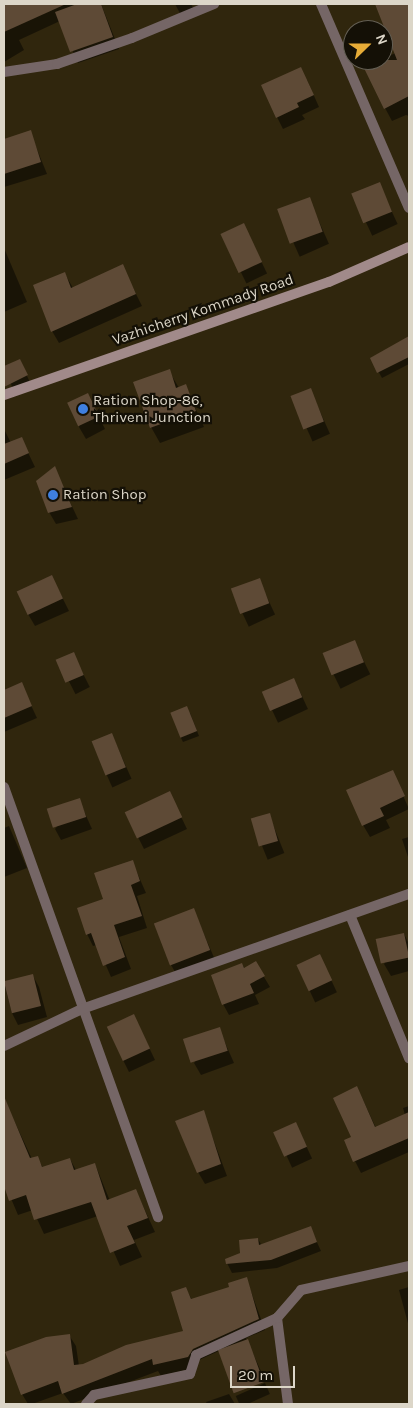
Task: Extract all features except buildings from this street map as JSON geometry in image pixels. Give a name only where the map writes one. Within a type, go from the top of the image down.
[{"type":"main road","name":"Vazhicherry Kommady Road","points":[[4,395],[329,282],[409,247]]},
{"type":"street","points":[[4,72],[57,64],[132,38],[214,4]]},
{"type":"street","points":[[321,4],[409,208]]},
{"type":"street","points":[[4,786],[82,1009],[124,1116],[158,1217]]},
{"type":"street","points":[[4,1046],[82,1009],[409,894]]},
{"type":"street","points":[[350,915],[409,1058]]},
{"type":"street","points":[[86,1404],[94,1395],[190,1374],[196,1355],[203,1350],[277,1318],[301,1290],[409,1266]]},
{"type":"street","points":[[277,1318],[288,1404]]},
{"type":"place","name":"Ration Shop-86, Thriveni Junction","points":[[83,409]]},
{"type":"place","name":"Ration Shop","points":[[53,495]]}]
